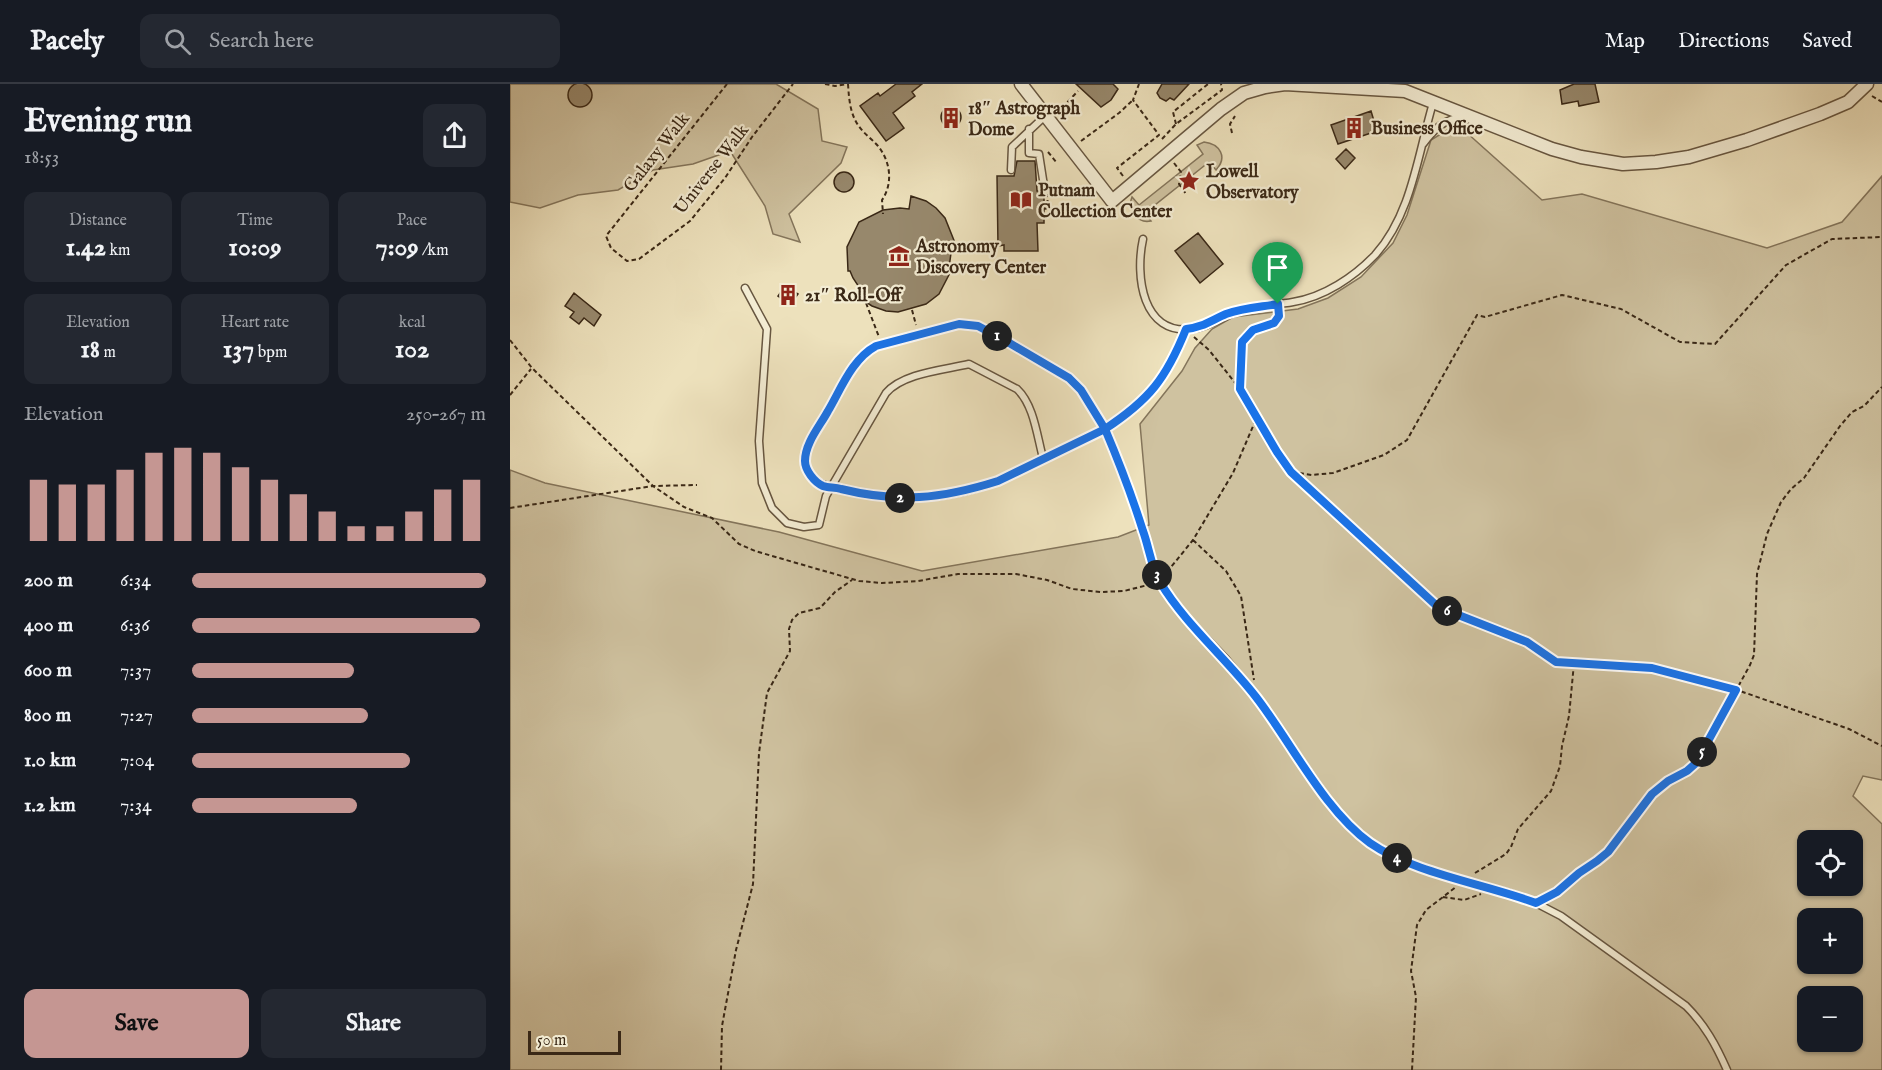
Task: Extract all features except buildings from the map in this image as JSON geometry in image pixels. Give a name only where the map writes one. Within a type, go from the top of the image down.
[{"type":"street","points":[[1021,84],[1050,116],[1112,201],[1221,109],[1244,93],[1265,87],[1286,84],[1406,91],[1552,149],[1581,157],[1623,164],[1689,157],[1747,140],[1848,102],[1867,84]]},
{"type":"lane","points":[[1143,239],[1139,270],[1147,303],[1157,318],[1167,327],[1196,329],[1246,308],[1296,302],[1318,294],[1348,279],[1376,253],[1391,233],[1402,210],[1433,102]]},
{"type":"lane","points":[[1011,170],[1012,147],[1029,129],[1050,116]]},
{"type":"lane","points":[[1421,147],[1444,123],[1461,117],[1472,118]]},
{"type":"lane","points":[[1029,129],[1029,153],[1039,154],[1044,186]]},
{"type":"lane","points":[[745,288],[767,329],[759,441],[762,483],[765,494],[780,517],[787,523],[804,527],[819,525],[826,496],[891,387],[910,377],[969,364],[1017,389],[1024,395],[1028,404],[1043,458]]},
{"type":"lane","points":[[1186,329],[1173,362],[1158,383],[1128,414],[1105,429],[998,481],[980,487],[914,499],[868,495],[823,486],[811,475],[805,463],[806,453],[812,439],[861,357],[876,346],[959,324],[968,324],[987,330],[1069,378],[1081,390],[1105,429],[1130,492],[1160,582],[1185,616],[1226,659],[1257,698],[1334,808],[1353,828],[1371,843],[1402,860],[1536,903],[1584,931],[1686,1006],[1701,1020],[1727,1070]]},
{"type":"path","name":"Galaxy Walk","points":[[639,260],[627,261],[617,255],[606,236],[727,84]]},
{"type":"path","name":"Universe Walk","points":[[639,260],[690,221],[793,84]]},
{"type":"path","points":[[825,84],[835,86],[848,84],[854,117],[860,128],[878,146],[887,164],[890,178],[887,192],[882,200],[883,214]]},
{"type":"path","points":[[1076,145],[1106,124],[1133,100],[1139,84]]},
{"type":"path","points":[[1176,124],[1173,112],[1208,84]]},
{"type":"path","points":[[1162,139],[1176,124],[1222,90],[1221,84]]},
{"type":"path","points":[[1050,116],[1078,91]]},
{"type":"path","points":[[1125,178],[1118,168],[1159,135],[1133,100]]},
{"type":"path","points":[[1232,133],[1230,124],[1241,111]]},
{"type":"path","points":[[1046,150],[1057,163]]},
{"type":"path","points":[[1174,163],[1181,172],[1179,184],[1186,194]]},
{"type":"path","points":[[1291,472],[1312,475],[1333,473],[1384,455],[1407,440],[1477,315],[1485,316],[1562,295],[1621,309],[1680,342],[1715,344],[1786,265],[1832,239],[1882,237]]},
{"type":"path","points":[[866,303],[879,337]]},
{"type":"path","points":[[1240,389],[1242,342],[1253,330],[1274,323],[1279,316],[1278,304]]},
{"type":"path","points":[[912,310],[917,328]]},
{"type":"path","points":[[1186,329],[1209,350],[1240,389],[1291,472],[1438,607],[1527,642],[1556,662],[1652,668],[1736,690],[1849,729],[1882,747]]},
{"type":"path","points":[[510,340],[532,368],[653,486],[684,507],[712,518],[739,544],[755,551],[853,580],[882,583],[918,581],[958,574],[1016,574],[1047,580],[1072,589],[1101,592],[1124,591],[1160,582],[1193,540],[1233,473],[1257,417]]},
{"type":"path","points":[[510,395],[532,368]]},
{"type":"path","points":[[1536,903],[1557,892],[1608,852],[1652,794],[1696,763],[1754,655],[1758,574],[1767,534],[1781,502],[1804,478],[1852,412],[1863,406],[1882,387]]},
{"type":"path","points":[[510,508],[653,486],[697,485]]},
{"type":"path","points":[[1193,540],[1226,571],[1241,596],[1257,698]]},
{"type":"path","points":[[721,1070],[722,1026],[736,950],[753,884],[759,753],[767,693],[790,651],[789,629],[792,620],[799,613],[820,608],[835,592],[853,580]]},
{"type":"path","points":[[1412,1070],[1416,997],[1411,971],[1417,925],[1426,910],[1464,880],[1506,854],[1518,829],[1551,790],[1560,766],[1569,716],[1574,663]]},
{"type":"path","points":[[1443,897],[1464,900],[1495,889]]},
{"type":"shaded area","points":[[510,84],[776,84],[818,109],[822,141],[847,147],[841,163],[789,214],[800,242],[773,234],[765,206],[730,151],[693,164],[653,170],[618,190],[578,195],[540,208],[510,202]]},
{"type":"shaded area","points":[[1457,124],[1542,200],[1582,194],[1767,248],[1842,222],[1882,176],[1882,780],[1863,776],[1853,796],[1882,824],[1882,1070],[510,1070],[510,470],[545,483],[779,532],[922,571],[1118,537],[1149,525],[1140,424],[1182,371],[1195,348],[1212,329],[1233,317],[1298,309],[1328,298],[1361,277],[1393,243],[1407,215],[1431,140]]},
{"type":"shaded area","points":[[1204,142],[1218,148],[1222,156],[1216,170],[1209,162],[1145,213],[1151,221],[1141,220],[1134,215],[1131,206],[1132,197],[1139,205],[1203,154],[1197,145]]},
{"type":"place","name":"18″ Astrograph Dome","points":[[951,118]]},
{"type":"place","name":"Business Office","points":[[1354,128]]},
{"type":"place","name":"Lowell Observatory","points":[[1189,181]]},
{"type":"place","name":"Putnam Collection Center","points":[[1021,200]]},
{"type":"place","name":"Astronomy Discovery Center","points":[[899,256]]},
{"type":"place","name":"21″ Roll-Off","points":[[788,295]]},
{"type":"route","points":[[1278,304],[1246,308],[1196,329],[1186,329],[1173,362],[1158,383],[1128,414],[1105,429],[1081,390],[1069,378],[978,326],[959,324],[876,346],[866,351],[855,364],[812,439],[806,453],[807,469],[823,486],[868,495],[914,499],[980,487],[998,481],[1105,429],[1130,492],[1160,582],[1185,616],[1226,659],[1257,698],[1334,808],[1371,843],[1402,860],[1430,871],[1536,903],[1557,892],[1608,852],[1652,794],[1696,763],[1736,690],[1652,668],[1556,662],[1527,642],[1438,607],[1291,472],[1240,389],[1242,342],[1245,336],[1253,330],[1274,323],[1279,316],[1278,304]]}]
